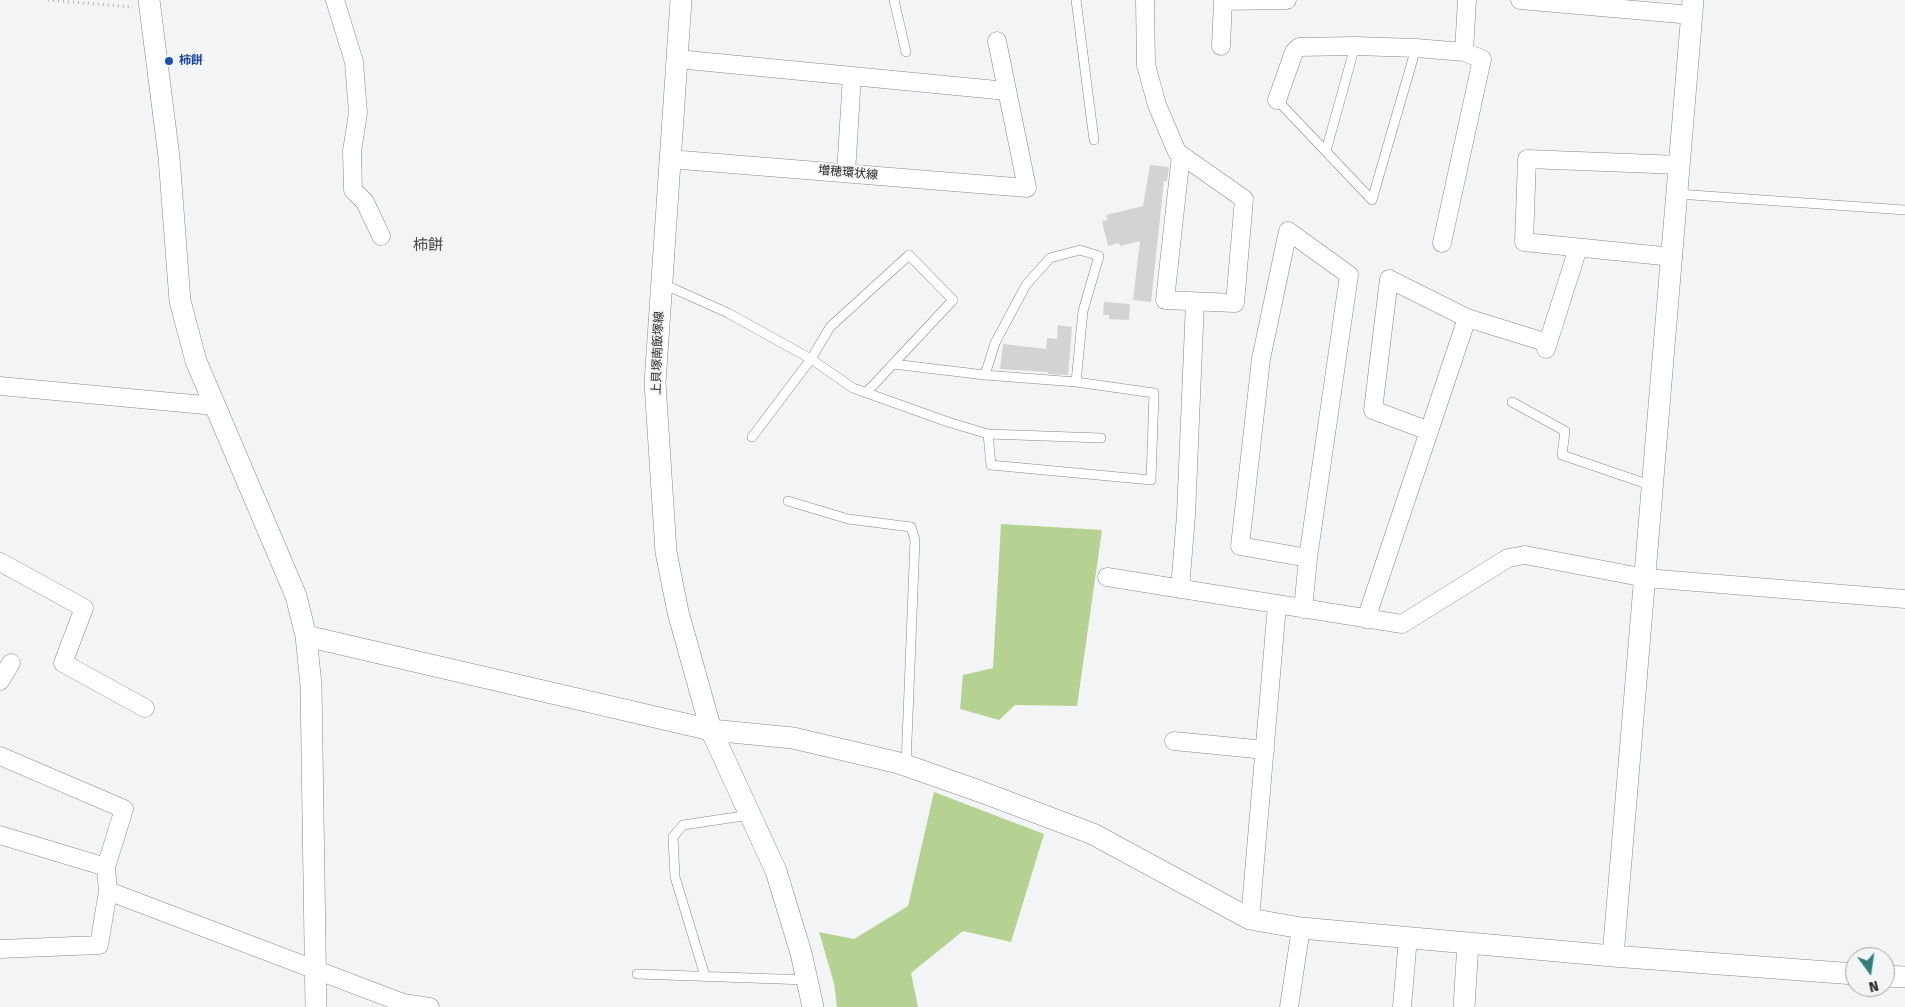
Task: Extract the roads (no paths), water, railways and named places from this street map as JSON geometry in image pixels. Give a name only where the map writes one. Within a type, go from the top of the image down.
[{"type":"street","points":[[334,0],[354,62],[358,113],[352,150],[353,190],[365,202],[381,236]]},
{"type":"street","name":"上貝塚南飯塚線","points":[[681,0],[655,383],[666,552],[678,612],[711,730],[776,870],[801,953],[813,1007]]},
{"type":"street","points":[[1145,0],[1146,65],[1157,105],[1177,152],[1182,155],[1244,199],[1235,303],[1165,300],[1182,155]]},
{"type":"street","points":[[1221,46],[1223,1],[1287,0]]},
{"type":"street","points":[[1464,52],[1467,0]]},
{"type":"street","points":[[1520,0],[1692,8],[1673,257],[1613,956]]},
{"type":"street","points":[[150,4],[169,157],[180,301],[196,361],[296,596],[306,636],[311,685],[316,1007]]},
{"type":"street","points":[[676,59],[1007,91],[997,41]]},
{"type":"street","points":[[1277,100],[1294,52],[1299,47],[1416,48],[1464,52],[1482,59],[1442,243]]},
{"type":"street","points":[[846,173],[852,76]]},
{"type":"street","name":"増穂環状線","points":[[669,159],[1027,188],[1007,91]]},
{"type":"street","points":[[1673,257],[1524,242],[1527,159],[1680,165]]},
{"type":"street","points":[[1303,609],[1308,558],[1349,274],[1288,231],[1260,359],[1240,546],[1308,558]]},
{"type":"street","points":[[1429,431],[1373,410],[1389,279],[1468,318],[1547,346],[1578,248]]},
{"type":"street","points":[[1180,589],[1186,515],[1195,302]]},
{"type":"street","points":[[1366,619],[1468,318]]},
{"type":"street","points":[[0,386],[215,406]]},
{"type":"street","points":[[1107,577],[1402,624],[1508,558],[1525,555],[1646,578],[1905,599]]},
{"type":"street","points":[[0,562],[84,608],[63,664],[145,708]]},
{"type":"street","points":[[1250,918],[1277,605]]},
{"type":"street","points":[[306,636],[711,730],[792,738],[906,766],[1093,834],[1250,918],[1301,928],[1613,956],[1845,973]]},
{"type":"street","points":[[0,681],[10,662]]},
{"type":"street","points":[[1174,741],[1264,750]]},
{"type":"street","points":[[0,756],[124,809],[106,867],[108,891],[100,945],[0,949]]},
{"type":"street","points":[[0,835],[106,867]]},
{"type":"street","points":[[108,891],[403,1003],[430,1007]]},
{"type":"street","points":[[1289,1007],[1301,928]]},
{"type":"street","points":[[1402,1007],[1408,937]]},
{"type":"street","points":[[1464,1007],[1468,943]]},
{"type":"lane","points":[[894,0],[906,52]]},
{"type":"lane","points":[[1076,0],[1094,140]]},
{"type":"lane","points":[[1326,151],[1355,46]]},
{"type":"lane","points":[[1277,100],[1372,200],[1416,48]]},
{"type":"lane","points":[[1678,194],[1905,210]]},
{"type":"lane","points":[[985,375],[995,343],[1026,285],[1050,258],[1080,250],[1099,256],[1083,312],[1076,382]]},
{"type":"lane","points":[[752,437],[811,359],[830,327],[909,255],[953,300],[866,393]]},
{"type":"lane","points":[[661,283],[728,313],[811,359],[853,388],[948,422],[988,434],[1101,438]]},
{"type":"lane","points":[[893,364],[985,375],[1076,382],[1154,394],[1151,480],[991,465],[988,434]]},
{"type":"lane","points":[[1512,402],[1565,431],[1562,455],[1653,486]]},
{"type":"lane","points":[[788,501],[848,519],[911,527],[915,540],[906,766]]},
{"type":"lane","points":[[705,976],[675,877],[673,837],[683,825],[750,815]]},
{"type":"lane","points":[[637,974],[807,980]]},
{"type":"place","name":"柿餅","points":[[169,61]]},
{"type":"district","name":"柿餅","points":[[428,246]]}]
